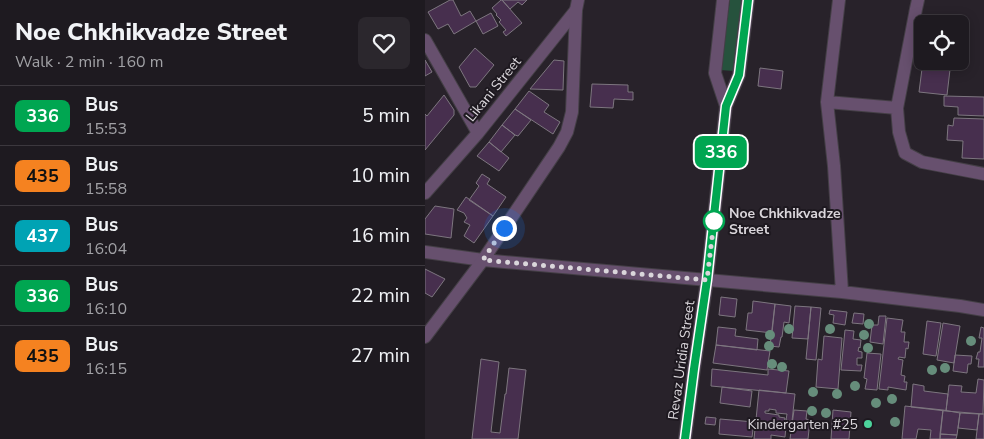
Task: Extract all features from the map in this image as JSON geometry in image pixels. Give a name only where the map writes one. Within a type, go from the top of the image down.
[{"type":"street","name":"Revaz Uridia Street","points":[[723,0],[715,73],[726,106]]},
{"type":"street","name":"Revaz Uridia Street","points":[[685,439],[707,280],[726,106],[739,75],[748,0]]},
{"type":"street","points":[[839,0],[827,102],[834,166],[842,292]]},
{"type":"street","points":[[918,0],[897,108],[899,132],[905,152],[922,162],[984,174]]},
{"type":"street","points":[[425,337],[483,260],[559,147],[567,132],[572,112],[577,5]]},
{"type":"street","name":"Likani Street","points":[[425,193],[478,133],[577,5]]},
{"type":"street","points":[[425,40],[478,133]]},
{"type":"street","points":[[715,73],[739,75]]},
{"type":"street","points":[[827,102],[897,108]]},
{"type":"street","points":[[425,252],[483,260],[842,292],[984,310]]},
{"type":"green space","points":[[730,0],[743,0],[734,71],[720,70]]},
{"type":"building","points":[[453,0],[461,16],[470,11],[476,21],[454,34],[448,24],[438,29],[428,12]]},
{"type":"building","points":[[501,0],[522,23],[506,36],[503,32],[506,30],[499,22],[501,20],[492,8]]},
{"type":"building","points":[[502,0],[527,0],[522,5],[518,2],[510,9]]},
{"type":"building","points":[[491,13],[498,26],[483,34],[476,21]]},
{"type":"building","points":[[475,48],[494,65],[476,87],[470,87],[459,67]]},
{"type":"building","points":[[425,60],[432,72],[425,76]]},
{"type":"building","points":[[554,60],[564,61],[563,90],[530,89]]},
{"type":"building","points":[[760,68],[783,71],[781,89],[758,86]]},
{"type":"building","points":[[922,70],[950,70],[947,95],[919,92]]},
{"type":"building","points":[[592,84],[628,85],[628,92],[633,92],[633,100],[614,99],[613,108],[590,107]]},
{"type":"building","points":[[529,91],[549,105],[544,112],[560,122],[553,134],[515,109]]},
{"type":"building","points":[[444,95],[454,110],[454,115],[425,150],[425,114],[427,116]]},
{"type":"building","points":[[944,96],[984,97],[984,116],[958,115],[958,107],[944,106]]},
{"type":"building","points":[[515,109],[531,120],[518,136],[502,125]]},
{"type":"building","points":[[954,118],[984,119],[984,159],[962,158],[963,141],[947,140],[948,125],[953,126]]},
{"type":"building","points":[[502,125],[515,135],[501,152],[489,142]]},
{"type":"building","points":[[489,142],[509,158],[499,171],[477,156]]},
{"type":"building","points":[[482,174],[490,179],[487,184],[506,197],[493,216],[469,200],[479,186],[476,183]]},
{"type":"building","points":[[466,197],[493,216],[474,243],[464,236],[470,225],[464,222],[467,218],[464,213],[457,210]]},
{"type":"building","points":[[435,206],[454,209],[451,238],[425,234],[425,219]]},
{"type":"building","points":[[425,269],[445,279],[432,297],[425,293]]},
{"type":"building","points":[[721,297],[737,299],[735,317],[719,315]]},
{"type":"building","points":[[753,301],[775,304],[772,333],[746,330],[748,313],[752,313]]},
{"type":"building","points":[[775,304],[791,306],[789,323],[784,322],[779,347],[770,346]]},
{"type":"building","points":[[795,306],[811,307],[808,339],[792,338]]},
{"type":"building","points":[[811,307],[821,308],[816,360],[806,359]]},
{"type":"building","points":[[830,310],[847,312],[845,325],[833,323],[834,315],[829,314]]},
{"type":"building","points":[[854,313],[864,314],[863,324],[852,323]]},
{"type":"building","points":[[879,316],[886,316],[883,344],[870,342],[872,325],[878,325]]},
{"type":"building","points":[[887,318],[903,320],[901,332],[905,332],[904,342],[909,342],[905,358],[899,357],[898,359],[903,360],[901,375],[905,376],[904,382],[907,382],[906,390],[888,387],[888,390],[879,389]]},
{"type":"building","points":[[927,321],[941,323],[936,356],[923,354]]},
{"type":"building","points":[[943,323],[960,326],[954,363],[937,360]]},
{"type":"building","points":[[718,327],[736,329],[735,336],[758,339],[757,350],[716,345]]},
{"type":"building","points":[[981,327],[984,328],[984,367],[978,367],[979,359],[976,359],[978,352],[980,352],[982,338],[979,338]]},
{"type":"building","points":[[845,330],[854,331],[853,339],[861,340],[858,351],[862,352],[862,358],[857,358],[857,365],[862,365],[861,371],[841,370]]},
{"type":"building","points":[[824,336],[842,338],[838,389],[816,387],[818,359],[822,360]]},
{"type":"building","points":[[716,345],[770,351],[767,370],[713,363]]},
{"type":"building","points":[[867,353],[881,354],[877,390],[865,389],[867,379],[864,378]]},
{"type":"building","points":[[955,355],[972,356],[971,364],[968,364],[967,373],[953,371]]},
{"type":"building","points":[[481,359],[499,362],[491,432],[500,433],[509,368],[526,370],[518,439],[472,439]]},
{"type":"building","points":[[712,369],[768,375],[768,369],[789,371],[786,393],[711,386]]},
{"type":"building","points":[[978,379],[984,380],[983,414],[946,411],[949,385],[962,386],[961,392],[976,393]]},
{"type":"building","points":[[913,384],[924,386],[924,391],[948,394],[946,411],[911,407]]},
{"type":"building","points":[[722,387],[752,391],[750,407],[720,403]]},
{"type":"building","points":[[759,390],[795,394],[792,421],[786,420],[787,414],[776,413],[776,410],[769,409],[769,411],[765,411],[765,413],[785,418],[785,437],[771,435],[771,439],[754,439]]},
{"type":"building","points":[[905,406],[943,410],[940,439],[930,439],[931,430],[918,429],[916,439],[902,439]]},
{"type":"building","points":[[794,410],[807,411],[806,419],[810,420],[808,439],[790,439]]},
{"type":"building","points":[[833,410],[851,412],[849,439],[831,439]]},
{"type":"building","points":[[943,410],[960,413],[957,435],[940,434]]},
{"type":"building","points":[[960,413],[979,414],[977,430],[958,428]]},
{"type":"building","points":[[979,414],[984,414],[984,439],[976,439]]},
{"type":"building","points":[[706,417],[716,418],[715,425],[705,424]]},
{"type":"building","points":[[720,419],[754,422],[752,437],[719,434]]},
{"type":"building","points":[[940,434],[957,435],[956,439],[940,439]]},
{"type":"bus line","name":"336","points":[[685,439],[707,280],[726,106],[739,75],[748,0]]},
{"type":"place","name":"Noe Chkhikvadze Street","points":[[714,221]]},
{"type":"place","name":"Kindergarten #25","points":[[868,424]]},
{"type":"route","points":[[504,228],[483,260],[707,280],[714,221]]}]
